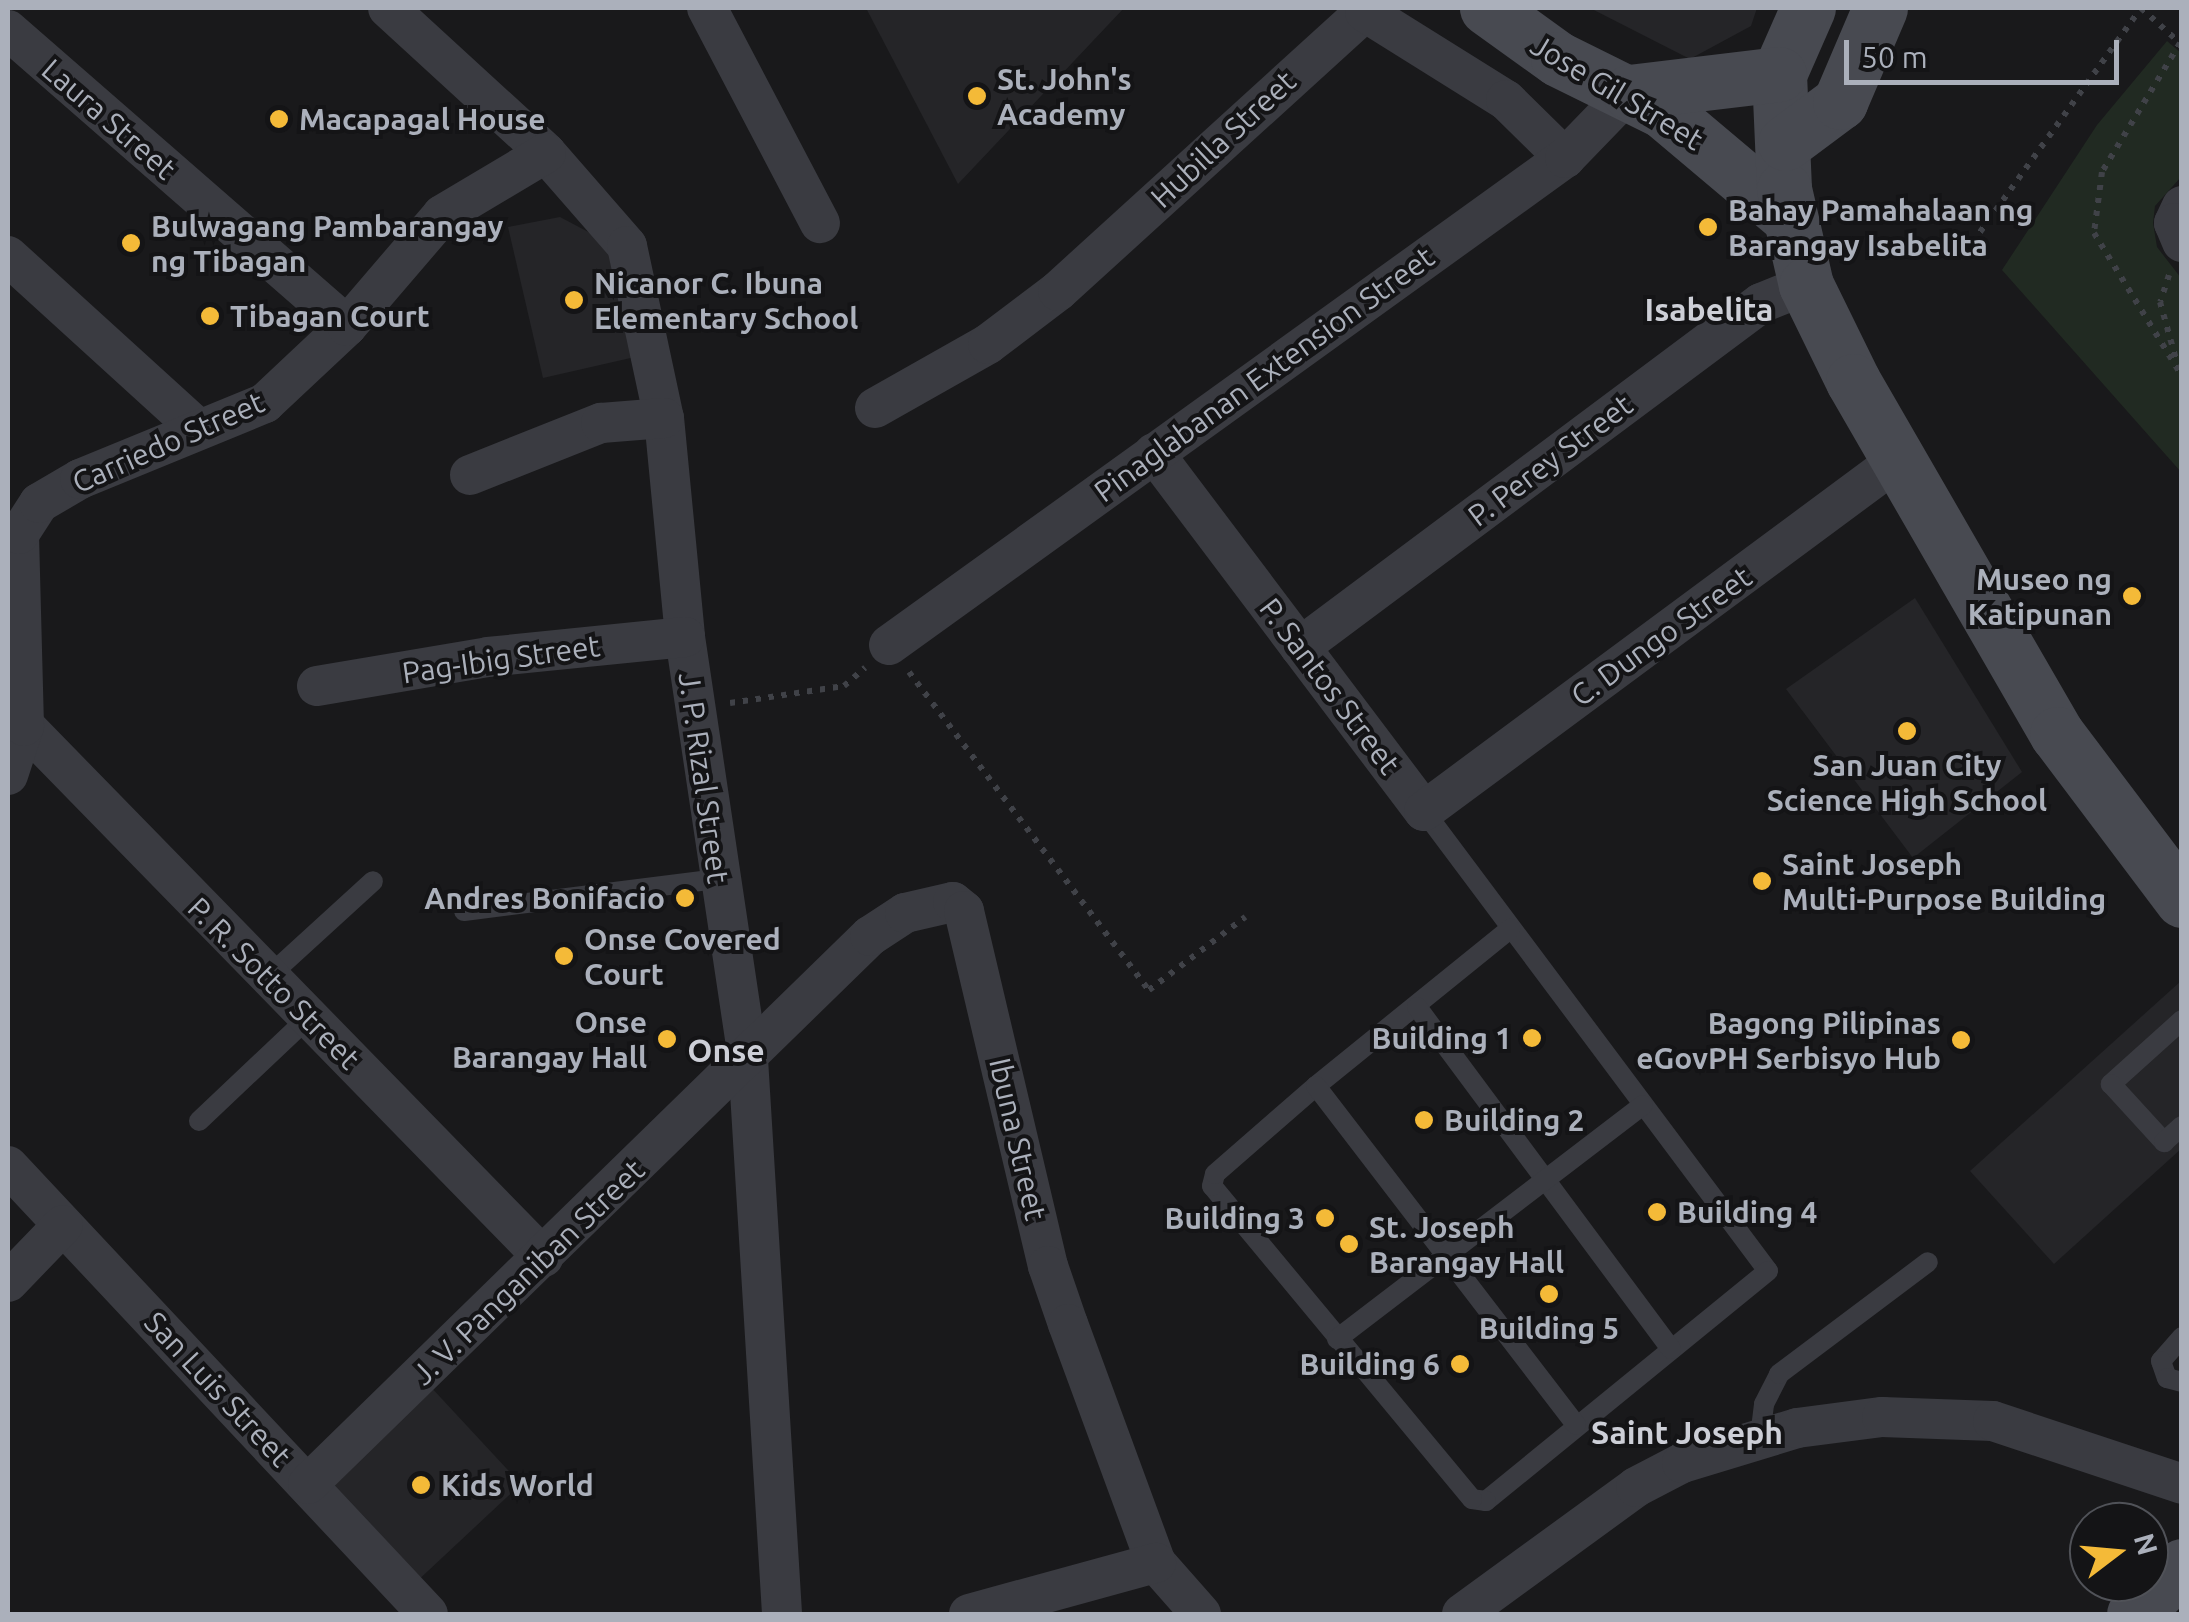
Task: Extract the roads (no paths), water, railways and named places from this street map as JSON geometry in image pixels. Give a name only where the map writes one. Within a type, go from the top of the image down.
[{"type":"main road","name":"Jose Gil Street","points":[[1487,8],[1558,58],[1629,92],[1724,158],[1790,218]]},
{"type":"main road","points":[[1808,8],[1779,74],[1790,218],[1806,286],[1898,460],[2057,734],[2182,900]]},
{"type":"main road","points":[[1786,143],[1840,102],[1880,8]]},
{"type":"main road","points":[[1629,92],[1779,74]]},
{"type":"main road","points":[[2134,1614],[2182,1566]]},
{"type":"street","name":"J. P. Rizal Street","points":[[388,8],[546,153],[627,246],[664,418],[685,637],[718,879],[748,1058],[782,1614]]},
{"type":"street","points":[[707,8],[820,223]]},
{"type":"street","name":"Hubilla Street","points":[[876,408],[988,344],[1058,291],[1364,12],[1506,100],[1564,158]]},
{"type":"street","name":"Laura Street","points":[[8,30],[347,326]]},
{"type":"street","name":"Pinaglabanan Extension Street","points":[[889,645],[1564,158],[1629,92]]},
{"type":"street","name":"Carriedo Street","points":[[8,775],[16,717],[19,534],[39,504],[80,480],[266,403],[347,326],[462,198],[546,153]]},
{"type":"street","points":[[2181,241],[2174,223],[2182,206]]},
{"type":"street","points":[[8,256],[200,430]]},
{"type":"street","name":"P. Perey Street","points":[[1300,647],[1761,303],[1806,286]]},
{"type":"street","points":[[470,474],[600,424],[664,418]]},
{"type":"street","name":"P. Santos Street","points":[[1154,453],[1424,811]]},
{"type":"street","name":"C. Dungo Street","points":[[1424,811],[1898,460]]},
{"type":"street","name":"Pag-Ibig Street","points":[[317,686],[488,657],[685,637]]},
{"type":"street","name":"P. R. Sotto Street","points":[[16,717],[542,1257]]},
{"type":"street","name":"Ibuna Street","points":[[748,1058],[870,936],[936,902],[964,910],[1048,1266],[1156,1563],[1200,1614]]},
{"type":"street","name":"J. V. Panganiban Street","points":[[308,1484],[748,1058]]},
{"type":"street","name":"San Luis Street","points":[[8,1166],[428,1614]]},
{"type":"street","points":[[8,1282],[63,1224]]},
{"type":"street","points":[[1462,1614],[1607,1504],[1682,1463],[1760,1437],[1882,1417],[1993,1421],[2182,1484]]},
{"type":"street","points":[[969,1614],[1156,1563]]},
{"type":"lane","name":"P. Santos Street","points":[[1424,811],[1768,1272],[1671,1349]]},
{"type":"lane","points":[[464,910],[718,879]]},
{"type":"lane","points":[[268,977],[373,881]]},
{"type":"lane","points":[[1417,1008],[1548,1178],[1671,1349],[1486,1501],[1472,1499],[1212,1186],[1215,1174],[1316,1086],[1417,1008],[1507,925]]},
{"type":"lane","points":[[199,1121],[308,1018]]},
{"type":"lane","points":[[2182,1020],[2111,1084],[2164,1142],[2182,1126]]},
{"type":"lane","points":[[1316,1086],[1576,1426]]},
{"type":"lane","points":[[1337,1339],[1643,1104]]},
{"type":"lane","points":[[1760,1437],[1764,1404],[1780,1374],[1928,1262]]},
{"type":"lane","points":[[2182,1337],[2161,1361],[2167,1378],[2182,1382]]},
{"type":"place","name":"St. John's Academy","points":[[977,96]]},
{"type":"place","name":"Macapagal House","points":[[279,119]]},
{"type":"place","name":"Bahay Pamahalaan ng Barangay Isabelita","points":[[1708,227]]},
{"type":"place","name":"Bulwagang Pambarangay ng Tibagan","points":[[131,243]]},
{"type":"place","name":"Nicanor C. Ibuna Elementary School","points":[[574,300]]},
{"type":"place","name":"Tibagan Court","points":[[210,316]]},
{"type":"place","name":"Museo ng Katipunan","points":[[2132,596]]},
{"type":"place","name":"San Juan City Science High School","points":[[1907,731]]},
{"type":"place","name":"Saint Joseph Multi-Purpose Building","points":[[1762,881]]},
{"type":"place","name":"Andres Bonifacio","points":[[685,898]]},
{"type":"place","name":"Onse Covered Court","points":[[564,956]]},
{"type":"place","name":"Building 1","points":[[1532,1038]]},
{"type":"place","name":"Onse Barangay Hall","points":[[667,1039]]},
{"type":"place","name":"Bagong Pilipinas eGovPH Serbisyo Hub","points":[[1961,1040]]},
{"type":"place","name":"Building 2","points":[[1424,1120]]},
{"type":"place","name":"Building 4","points":[[1657,1212]]},
{"type":"place","name":"Building 3","points":[[1325,1218]]},
{"type":"place","name":"St. Joseph Barangay Hall","points":[[1349,1244]]},
{"type":"place","name":"Building 5","points":[[1549,1294]]},
{"type":"place","name":"Building 6","points":[[1460,1364]]},
{"type":"place","name":"Kids World","points":[[421,1485]]},
{"type":"district","name":"Isabelita","points":[[1709,309]]},
{"type":"district","name":"Onse","points":[[726,1050]]},
{"type":"district","name":"Saint Joseph","points":[[1687,1432]]}]
